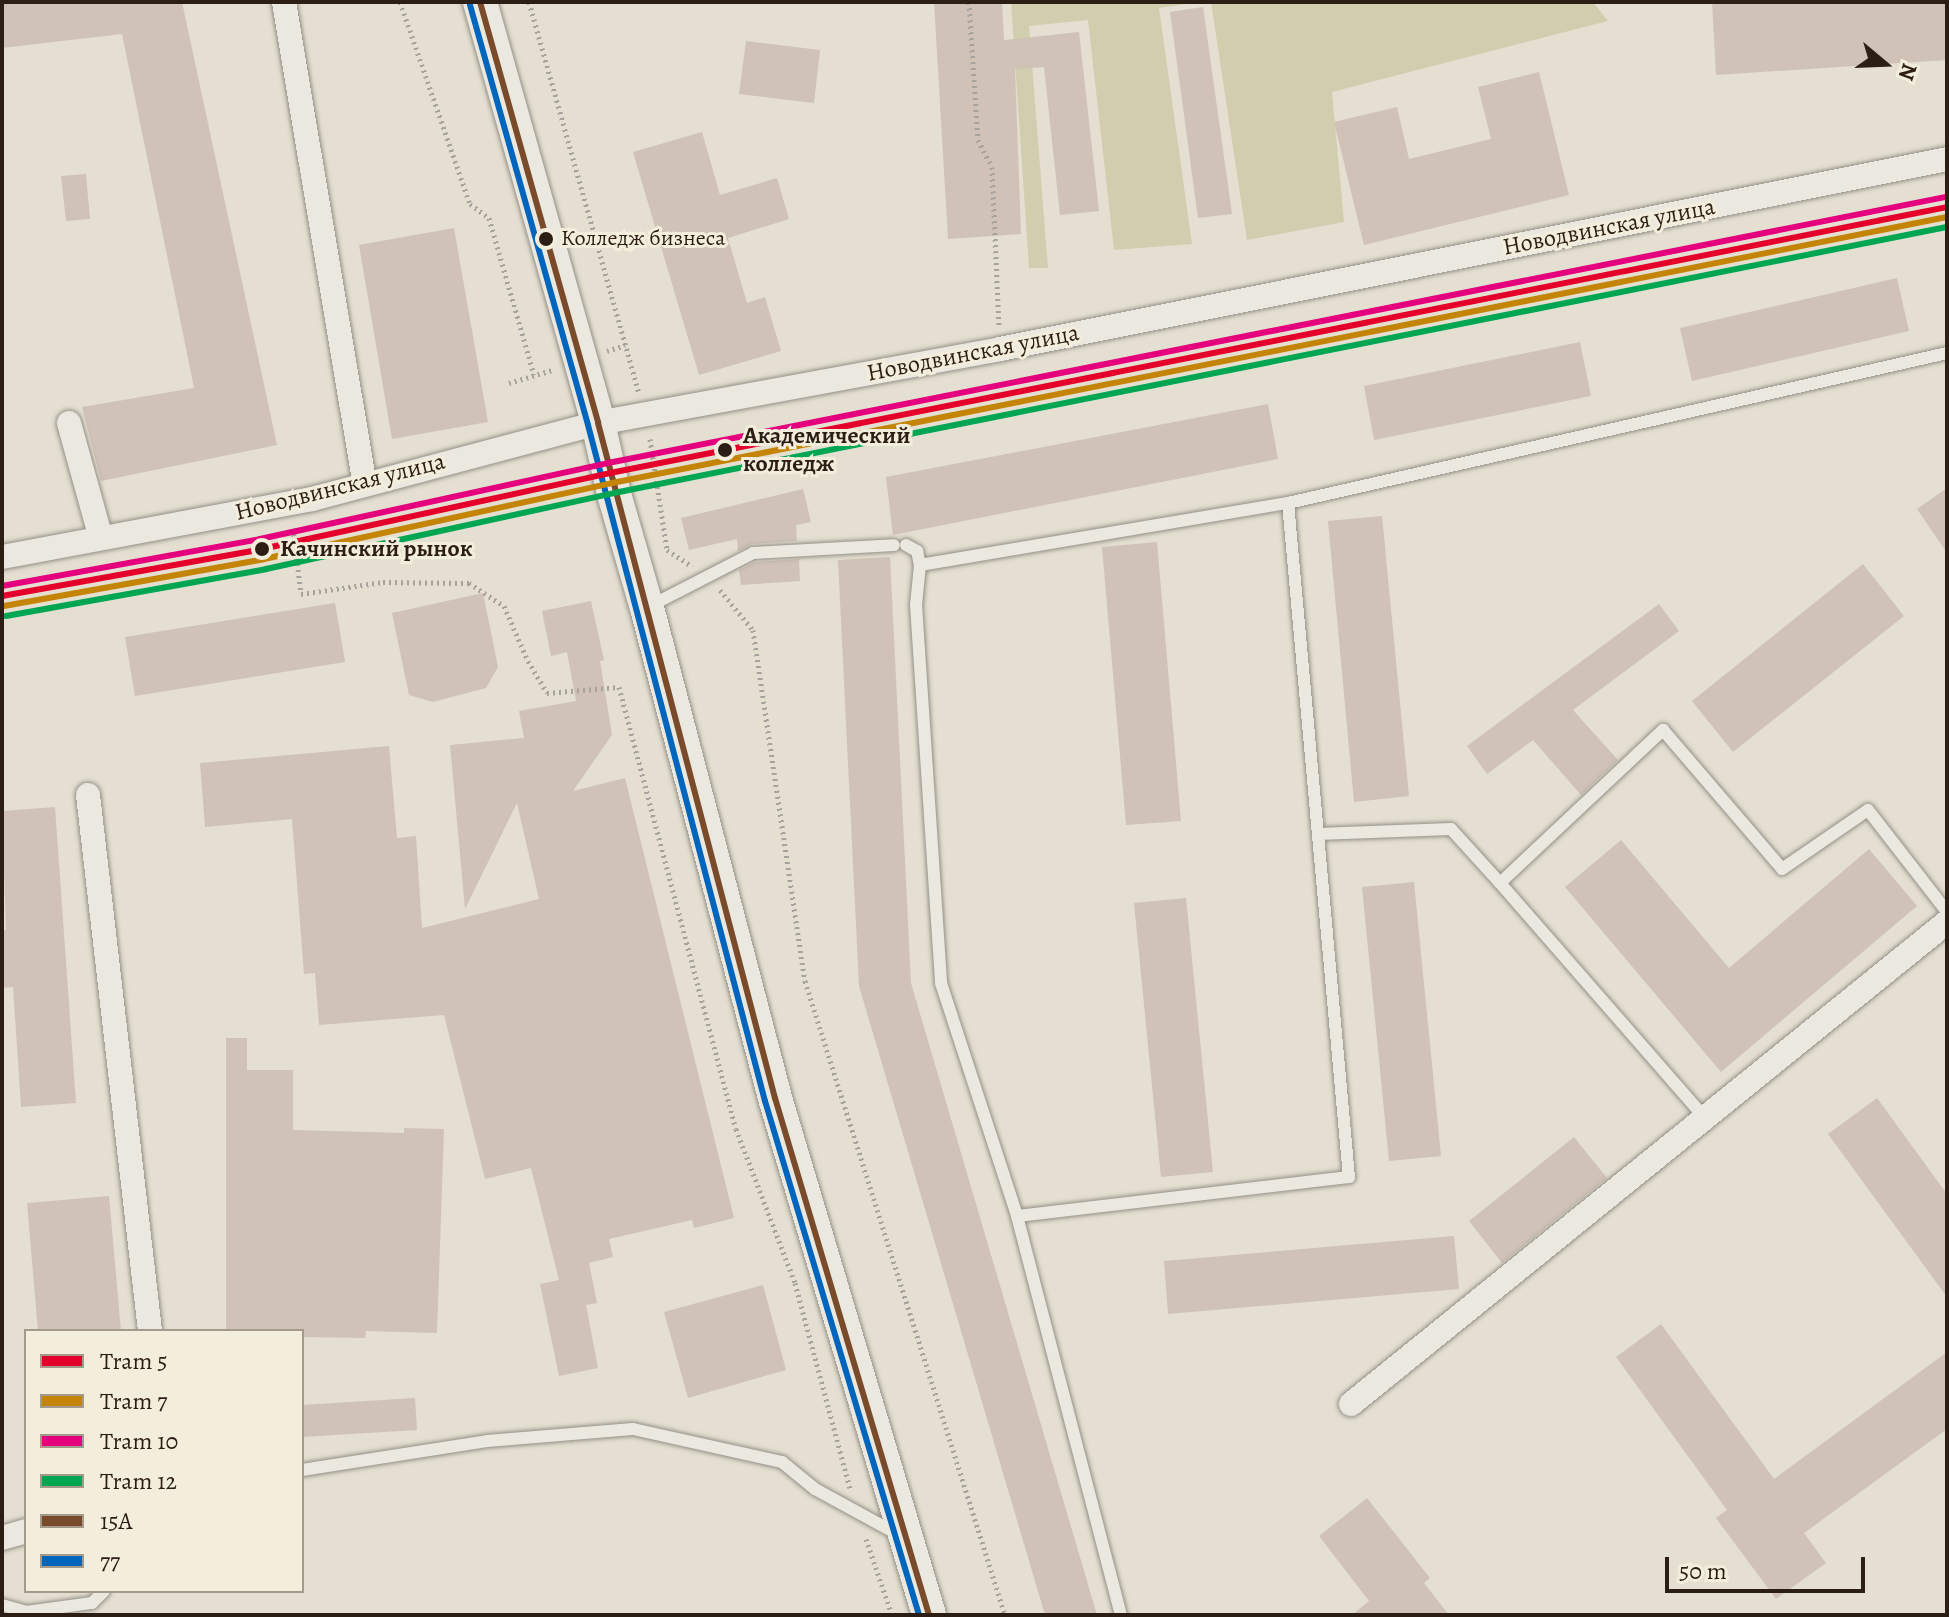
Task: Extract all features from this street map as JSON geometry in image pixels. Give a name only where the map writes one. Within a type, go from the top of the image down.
[{"type":"main road","points":[[480,2],[598,423],[614,494],[647,608],[775,1098],[929,1615]]},
{"type":"street","points":[[284,2],[365,484]]},
{"type":"street","name":"Новодвинская улица","points":[[2,557],[289,503],[598,423],[1000,349],[1947,159]]},
{"type":"street","points":[[69,423],[101,538]]},
{"type":"street","points":[[88,795],[150,1329]]},
{"type":"street","points":[[1351,1404],[1947,922]]},
{"type":"street","points":[[2,1538],[24,1532]]},
{"type":"lane","points":[[920,565],[1288,503],[1947,353]]},
{"type":"lane","points":[[1017,1216],[1349,1177],[1288,503]]},
{"type":"lane","points":[[647,608],[753,553],[900,545],[917,551],[920,565],[916,605],[941,983],[1017,1216],[1121,1615]]},
{"type":"lane","points":[[1500,883],[1663,730],[1782,869],[1868,810],[1947,912]]},
{"type":"lane","points":[[1318,834],[1451,829],[1705,1118]]},
{"type":"lane","points":[[304,1470],[487,1441],[633,1429],[782,1462],[815,1489],[906,1539]]},
{"type":"lane","points":[[2,1605],[26,1612],[91,1609]]},
{"type":"path","points":[[400,2],[470,204],[489,218],[534,375]]},
{"type":"path","points":[[529,2],[645,414],[667,550],[708,576],[753,630],[805,981],[1005,1615]]},
{"type":"path","points":[[969,2],[978,140],[992,167],[1000,349]]},
{"type":"path","points":[[289,503],[301,594],[383,582],[469,583],[504,606],[528,661],[547,693],[619,687],[732,1114],[795,1283],[857,1512],[892,1615]]},
{"type":"shaded area","points":[[1011,2],[1198,2],[1159,8],[1192,244],[1114,250],[1088,20],[1029,26],[1048,268],[1029,268]]},
{"type":"shaded area","points":[[1211,2],[1593,2],[1608,21],[1332,92],[1344,222],[1247,240]]},
{"type":"building","points":[[2,2],[182,2],[277,445],[101,481],[82,407],[194,388],[122,34],[2,48]]},
{"type":"building","points":[[934,2],[1002,2],[1004,40],[1079,32],[1099,211],[1060,215],[1044,67],[1015,69],[1021,234],[948,239]]},
{"type":"building","points":[[1712,2],[1947,2],[1947,60],[1716,75]]},
{"type":"building","points":[[1203,7],[1232,214],[1198,218],[1170,12]]},
{"type":"building","points":[[746,41],[820,50],[814,103],[739,94]]},
{"type":"building","points":[[1539,72],[1569,195],[1364,245],[1334,122],[1397,107],[1409,159],[1491,139],[1478,87]]},
{"type":"building","points":[[702,132],[720,195],[777,178],[789,219],[728,238],[747,303],[765,297],[781,351],[699,375],[633,152]]},
{"type":"building","points":[[86,174],[90,219],[66,221],[61,176]]},
{"type":"building","points":[[454,228],[488,422],[392,439],[359,245]]},
{"type":"building","points":[[1897,278],[1909,331],[1692,381],[1680,328]]},
{"type":"building","points":[[1580,342],[1591,396],[1374,440],[1364,386]]},
{"type":"building","points":[[1268,404],[1278,459],[893,535],[886,477]]},
{"type":"building","points":[[1947,488],[1947,553],[1917,509]]},
{"type":"building","points":[[803,489],[811,522],[796,525],[797,541],[752,544],[738,551],[737,539],[689,550],[681,518]]},
{"type":"building","points":[[1382,516],[1409,796],[1354,802],[1328,521]]},
{"type":"building","points":[[1157,542],[1181,821],[1126,825],[1102,547]]},
{"type":"building","points":[[890,557],[911,983],[1097,1615],[1045,1615],[859,986],[838,560]]},
{"type":"building","points":[[799,559],[800,581],[741,585],[739,570],[755,562]]},
{"type":"building","points":[[1863,564],[1904,616],[1733,752],[1692,701]]},
{"type":"building","points":[[483,593],[498,667],[486,688],[433,702],[409,695],[392,613]]},
{"type":"building","points":[[591,601],[604,660],[600,661],[612,735],[573,791],[625,778],[734,1218],[694,1228],[692,1220],[609,1239],[613,1257],[589,1263],[597,1303],[586,1305],[598,1368],[559,1376],[540,1284],[559,1280],[531,1168],[485,1179],[444,1015],[319,1025],[315,973],[304,974],[292,819],[205,827],[200,763],[389,746],[397,838],[416,836],[422,928],[539,899],[517,803],[465,909],[450,745],[524,738],[519,711],[576,701],[567,652],[551,656],[542,611]]},
{"type":"building","points":[[335,603],[345,662],[135,696],[125,637]]},
{"type":"building","points":[[1659,604],[1679,631],[1573,710],[1618,760],[1581,795],[1533,740],[1487,774],[1467,746]]},
{"type":"building","points":[[55,807],[76,1103],[21,1107],[13,987],[2,988],[2,930],[6,930],[2,811]]},
{"type":"building","points":[[1621,840],[1729,968],[1869,849],[1917,906],[1721,1072],[1565,887]]},
{"type":"building","points":[[1414,882],[1441,1156],[1389,1161],[1362,887]]},
{"type":"building","points":[[1186,898],[1213,1172],[1161,1177],[1134,903]]},
{"type":"building","points":[[226,1038],[247,1038],[247,1070],[293,1070],[293,1130],[404,1133],[404,1128],[444,1129],[437,1333],[366,1331],[365,1338],[304,1337],[304,1329],[226,1329]]},
{"type":"building","points":[[1877,1098],[1947,1194],[1947,1297],[1828,1134]]},
{"type":"building","points":[[1574,1137],[1607,1178],[1502,1263],[1469,1221]]},
{"type":"building","points":[[109,1196],[121,1329],[38,1329],[27,1203]]},
{"type":"building","points":[[1454,1236],[1459,1289],[1168,1314],[1164,1261]]},
{"type":"building","points":[[763,1285],[786,1370],[688,1398],[664,1312]]},
{"type":"building","points":[[1661,1324],[1774,1479],[1947,1352],[1947,1429],[1804,1533],[1826,1563],[1776,1599],[1716,1518],[1727,1510],[1616,1357]]},
{"type":"building","points":[[415,1398],[417,1430],[304,1437],[304,1405]]},
{"type":"building","points":[[1367,1498],[1430,1578],[1424,1583],[1449,1615],[1352,1615],[1369,1601],[1319,1536]]},
{"type":"tram line","name":"10","points":[[2,586],[260,539],[608,463],[1945,197]]},
{"type":"tram line","name":"5","points":[[2,596],[262,549],[610,473],[1947,207]]},
{"type":"tram line","name":"7","points":[[4,606],[264,559],[612,483],[1947,217]]},
{"type":"tram line","name":"12","points":[[6,616],[266,569],[614,493],[1947,227]]},
{"type":"transit line","name":"15А","points":[[480,2],[598,423],[775,1098],[929,1615]]},
{"type":"transit line","name":"77","points":[[470,5],[588,425],[765,1101],[919,1615]]},
{"type":"place","name":"Колледж бизнеса","points":[[546,239]]},
{"type":"place","name":"Академический колледж","points":[[725,450]]},
{"type":"place","name":"Качинский рынок","points":[[262,549]]}]
